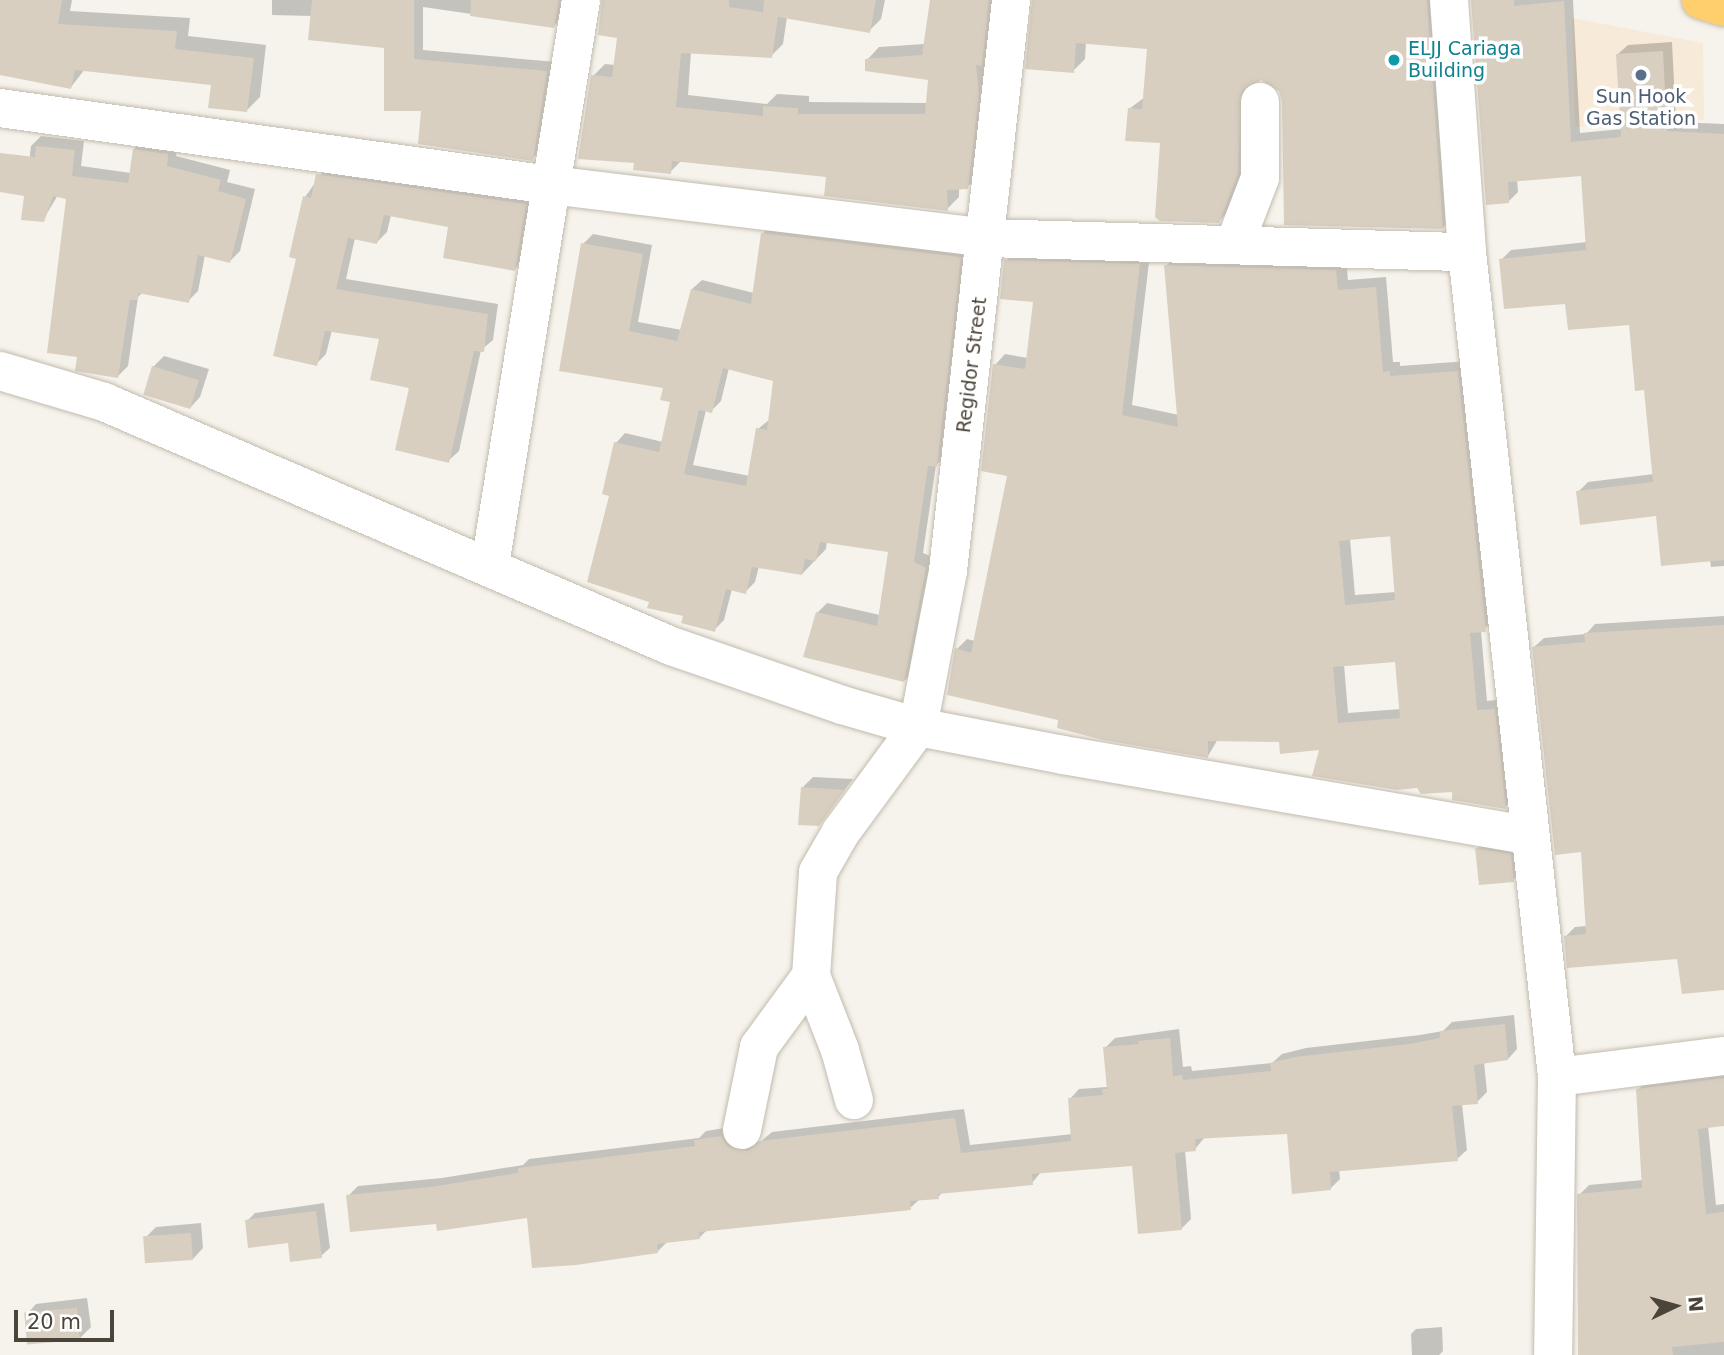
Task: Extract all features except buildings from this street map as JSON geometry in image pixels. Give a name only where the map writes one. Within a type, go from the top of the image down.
[{"type":"highway","points":[[1702,0],[1724,7]]},
{"type":"street","points":[[490,565],[581,0]]},
{"type":"street","name":"Regidor Street","points":[[918,727],[948,571],[987,238],[1011,0]]},
{"type":"street","points":[[1449,0],[1467,252],[1528,835],[1557,1077],[1553,1355]]},
{"type":"street","points":[[1236,243],[1260,178],[1260,102]]},
{"type":"street","points":[[0,108],[551,185],[987,238],[1236,243],[1467,252]]},
{"type":"street","points":[[0,372],[104,402],[490,565],[683,651],[918,727],[1528,835]]},
{"type":"street","points":[[854,1100],[840,1050],[811,976],[818,872],[841,832],[918,727]]},
{"type":"street","points":[[742,1130],[759,1047],[811,976]]},
{"type":"street","points":[[1557,1077],[1724,1056]]},
{"type":"shaded area","points":[[1572,18],[1703,43],[1704,120],[1575,127]]},
{"type":"place","name":"ELJJ Cariaga Building","points":[[1394,60]]},
{"type":"place","name":"Sun Hook Gas Station","points":[[1641,75]]}]
